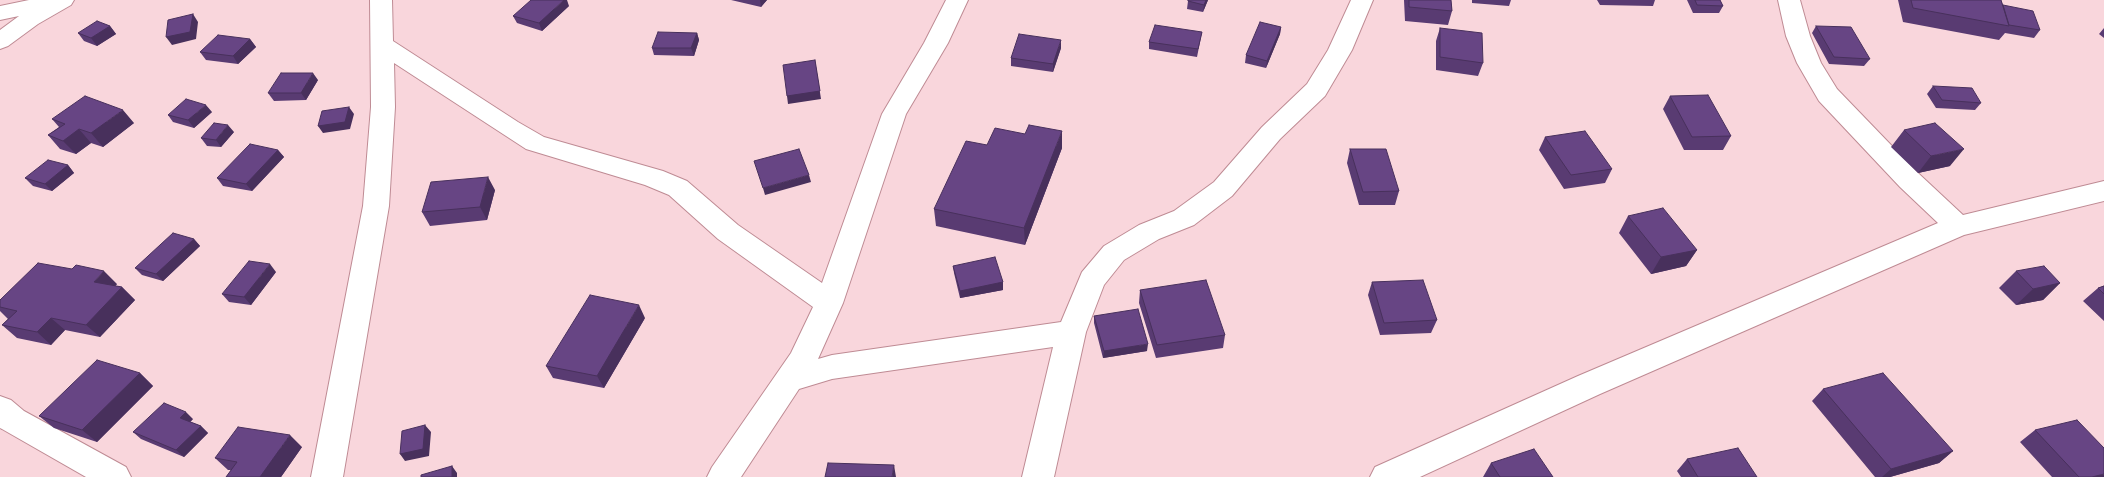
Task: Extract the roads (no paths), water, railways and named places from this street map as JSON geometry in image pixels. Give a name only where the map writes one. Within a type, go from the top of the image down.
[{"type":"street","points":[[0,13],[63,0],[30,19],[0,41]]},
{"type":"street","points":[[328,477],[376,206],[383,107],[381,0]]},
{"type":"street","points":[[723,477],[802,361],[829,303],[894,114],[936,43],[958,0]]},
{"type":"street","points":[[1038,477],[1071,332],[1092,280],[1114,254],[1148,232],[1184,218],[1223,189],[1271,133],[1316,90],[1340,50],[1362,0]]},
{"type":"street","points":[[1790,0],[1798,36],[1809,64],[1828,95],[1909,180],[1958,226]]},
{"type":"street","points":[[382,44],[509,128],[535,143],[654,178],[678,188],[728,232],[829,303]]},
{"type":"street","points":[[1400,474],[1589,385],[1958,226],[2104,191]]},
{"type":"street","points":[[789,380],[832,367],[1071,332]]},
{"type":"street","points":[[0,409],[14,420],[115,477]]}]
